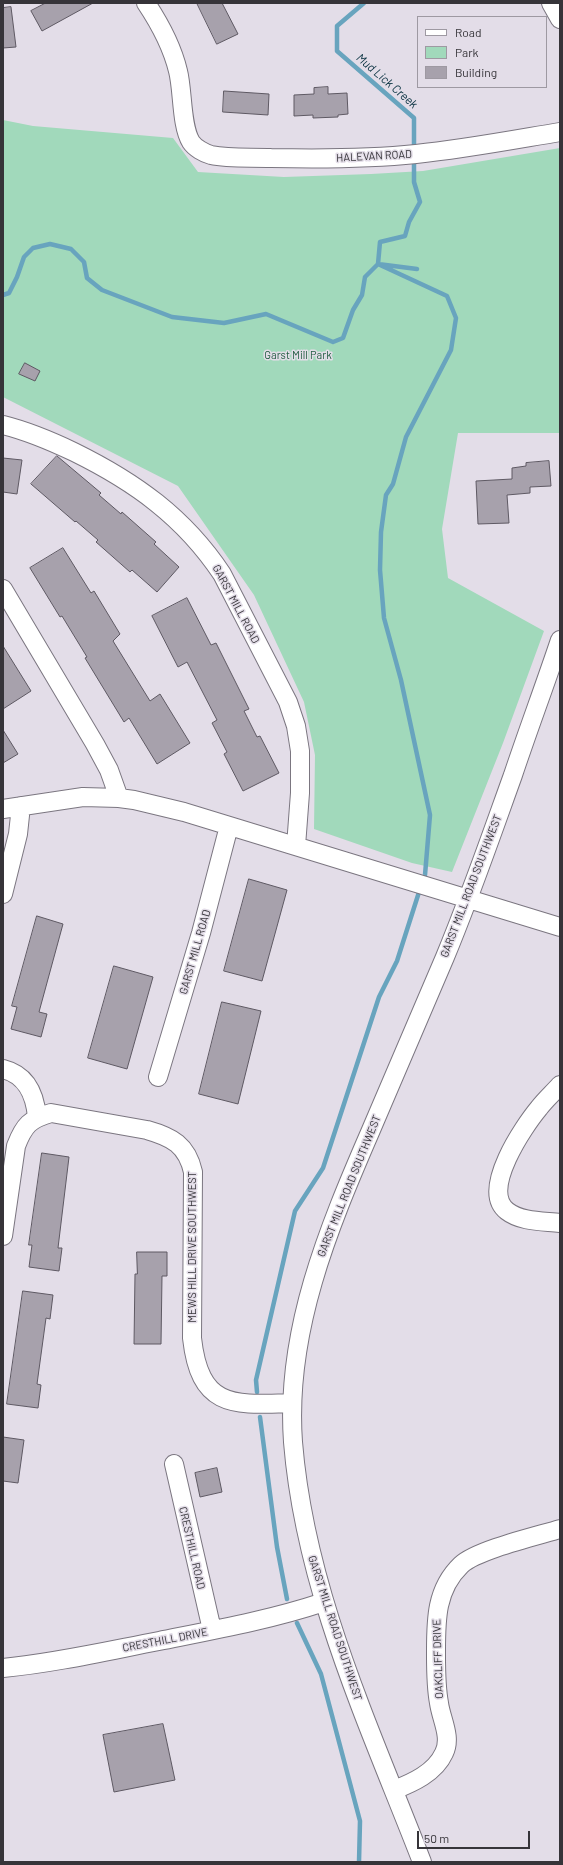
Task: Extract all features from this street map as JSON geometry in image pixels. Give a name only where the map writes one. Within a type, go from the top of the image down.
[{"type":"street","name":"HALEVAN ROAD","points":[[146,3],[172,48],[178,72],[186,130],[191,142],[199,150],[209,154],[226,157],[298,158],[385,156],[465,148],[560,132]]},
{"type":"street","points":[[552,3],[560,19]]},
{"type":"street","name":"GARST MILL ROAD","points":[[3,425],[56,444],[106,468],[134,485],[173,515],[209,554],[222,574],[288,702],[296,726],[300,751],[300,793],[296,846]]},
{"type":"street","points":[[3,589],[95,744],[109,770],[119,798]]},
{"type":"street","name":"GARST MILL ROAD SOUTHWEST","points":[[422,1862],[347,1672],[324,1602],[308,1542],[298,1486],[293,1439],[292,1403],[295,1361],[302,1319],[318,1261],[338,1205],[446,953],[467,899],[560,640]]},
{"type":"street","points":[[3,809],[82,797],[134,800],[184,812],[560,927]]},
{"type":"street","points":[[3,894],[18,834],[21,806]]},
{"type":"street","name":"GARST MILL ROAD","points":[[158,1078],[201,933],[229,826]]},
{"type":"street","points":[[3,1069],[22,1078],[32,1091],[36,1104],[37,1117],[21,1132],[9,1159],[3,1236]]},
{"type":"street","points":[[560,1085],[539,1107],[521,1133],[506,1161],[498,1182],[498,1195],[502,1206],[507,1211],[525,1219],[560,1223]]},
{"type":"street","name":"MEWS HILL DRIVE SOUTHWEST","points":[[37,1117],[51,1113],[147,1130],[160,1134],[184,1149],[190,1160],[193,1172],[192,1338],[194,1357],[200,1374],[206,1385],[217,1394],[230,1401],[245,1405],[292,1403]]},
{"type":"street","name":"CRESTHILL ROAD","points":[[174,1464],[212,1630]]},
{"type":"street","name":"OAKCLIFF DRIVE","points":[[394,1790],[410,1784],[426,1774],[444,1753],[447,1741],[446,1731],[439,1704],[436,1684],[436,1617],[440,1597],[451,1576],[462,1564],[474,1556],[560,1529]]},
{"type":"street","name":"CRESTHILL DRIVE","points":[[3,1668],[82,1656],[212,1630],[279,1615],[324,1602]]},
{"type":"green space","name":"Garst Mill Park","points":[[3,120],[33,126],[173,138],[198,172],[284,177],[423,171],[560,148],[560,433],[458,433],[442,529],[448,578],[544,631],[503,743],[452,872],[412,863],[314,829],[315,755],[304,702],[254,595],[178,486],[3,397]]},
{"type":"building","points":[[46,3],[93,3],[42,31],[31,11]]},
{"type":"building","points":[[197,3],[222,3],[238,34],[217,44]]},
{"type":"building","points":[[11,7],[16,47],[3,48],[3,8]]},
{"type":"building","points":[[328,87],[328,94],[347,93],[348,114],[338,115],[338,117],[313,118],[313,115],[294,116],[294,95],[314,94],[314,88]]},
{"type":"building","points":[[224,91],[269,94],[268,115],[223,112]]},
{"type":"building","points":[[25,363],[40,371],[35,381],[19,374]]},
{"type":"building","points":[[57,456],[101,493],[99,495],[121,514],[122,512],[156,542],[154,544],[179,567],[157,592],[132,570],[130,572],[96,542],[98,540],[31,484]]},
{"type":"building","points":[[3,458],[22,460],[17,494],[3,492]]},
{"type":"building","points":[[549,461],[551,486],[530,487],[530,493],[507,495],[509,523],[478,524],[476,481],[512,479],[512,468],[526,466],[526,463]]},
{"type":"building","points":[[63,548],[91,593],[94,591],[120,634],[113,641],[150,701],[160,694],[190,743],[157,764],[129,718],[124,722],[85,658],[87,657],[62,616],[60,617],[30,568]]},
{"type":"building","points":[[187,598],[211,645],[216,643],[249,709],[244,711],[257,737],[260,736],[279,773],[243,791],[224,754],[227,752],[212,723],[217,720],[187,662],[178,667],[152,616]]},
{"type":"building","points":[[3,646],[31,691],[3,709]]},
{"type":"building","points":[[3,730],[18,754],[3,763]]},
{"type":"building","points":[[249,879],[287,890],[262,981],[224,971]]},
{"type":"building","points":[[37,916],[63,924],[39,1012],[47,1014],[41,1037],[11,1029],[17,1007],[12,1006]]},
{"type":"building","points":[[114,966],[153,977],[127,1069],[88,1058]]},
{"type":"building","points":[[222,1002],[261,1011],[238,1104],[199,1094]]},
{"type":"building","points":[[42,1153],[69,1157],[58,1248],[62,1248],[59,1271],[29,1267],[32,1245],[29,1245]]},
{"type":"building","points":[[137,1252],[167,1252],[167,1276],[162,1276],[161,1344],[134,1344],[135,1274],[137,1274]]},
{"type":"building","points":[[23,1291],[53,1295],[50,1319],[46,1318],[37,1384],[41,1385],[38,1408],[7,1404]]},
{"type":"building","points":[[3,1437],[24,1440],[18,1483],[3,1481]]},
{"type":"building","points":[[217,1468],[222,1492],[200,1497],[195,1473]]},
{"type":"building","points":[[163,1724],[175,1780],[114,1792],[103,1735]]},
{"type":"waterway","name":"Mud Lick Creek","points":[[364,3],[337,26],[337,51],[414,118],[414,151]]},
{"type":"waterway","name":"Mud Lick Creek","points":[[414,158],[414,182],[420,202],[409,222],[405,236],[380,242],[378,264],[417,269]]},
{"type":"waterway","points":[[3,295],[9,293],[17,277],[24,257],[33,248],[50,244],[71,249],[84,262],[87,278],[102,290],[172,317],[224,323],[266,314],[333,342],[343,338],[353,310],[362,295],[365,277],[378,264],[447,296],[456,318],[451,350],[406,437],[393,484],[386,495],[381,532],[380,570],[384,618],[401,680],[430,815],[425,875],[423,882]]},
{"type":"waterway","points":[[257,1392],[256,1380],[295,1211],[323,1168],[379,997],[397,961],[420,889]]},
{"type":"waterway","points":[[260,1417],[277,1547],[287,1599]]},
{"type":"waterway","points":[[297,1623],[321,1674],[360,1821],[359,1862]]}]
